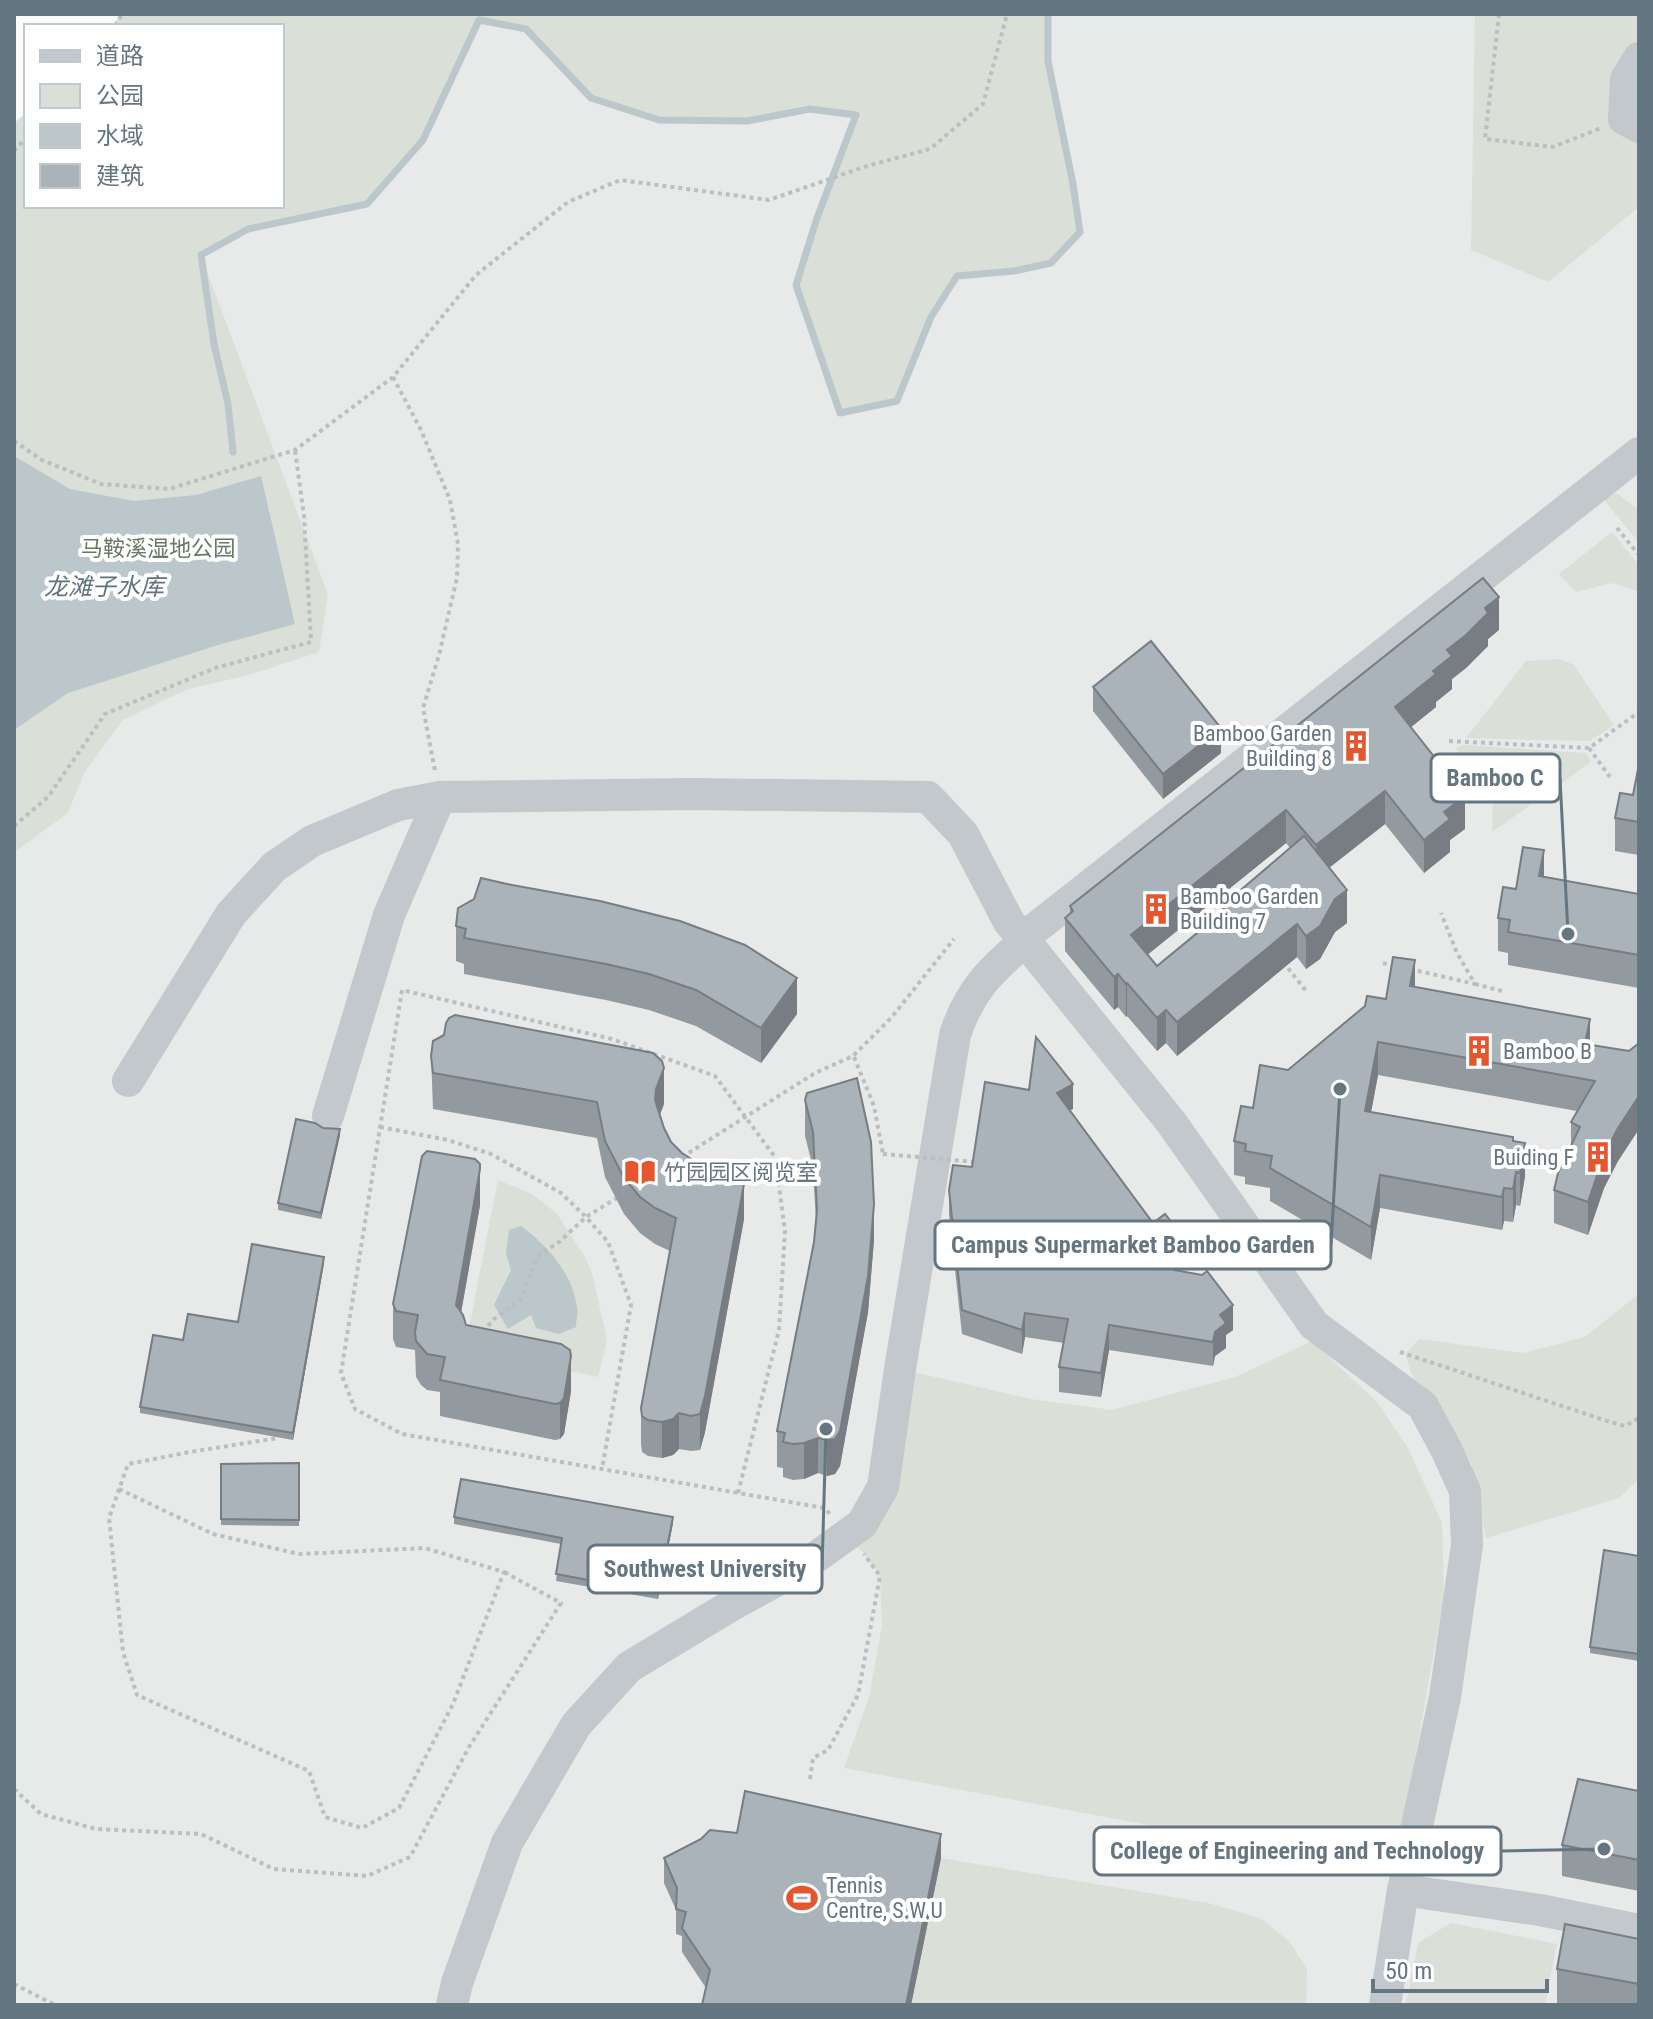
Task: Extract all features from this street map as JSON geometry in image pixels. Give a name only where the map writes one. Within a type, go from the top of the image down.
[{"type":"lane","points":[[1631,123],[1626,79],[1639,58]]},
{"type":"lane","points":[[452,2005],[507,1843],[576,1725],[629,1667],[805,1565],[862,1524],[883,1487],[955,1035],[971,996],[983,979],[1024,940],[1639,453]]},
{"type":"lane","points":[[128,1081],[231,914],[274,867],[312,841],[398,805],[451,797],[694,794],[928,797],[963,834],[1009,922],[1171,1122],[1314,1325],[1423,1406],[1465,1491],[1467,1545],[1445,1697],[1403,1890],[1385,2005]]},
{"type":"lane","points":[[328,1116],[389,915],[451,797]]},
{"type":"lane","points":[[1403,1890],[1540,1910],[1639,1930]]},
{"type":"path","points":[[14,441],[42,460],[101,484],[169,489],[295,450],[393,377],[476,275],[568,202],[620,180],[769,200],[849,172],[930,149],[983,104],[1007,14]]},
{"type":"path","points":[[1499,14],[1485,139],[1553,147],[1631,123]]},
{"type":"path","points":[[393,377],[421,430],[450,500],[458,544],[457,578],[423,708],[451,797]]},
{"type":"path","points":[[14,826],[48,797],[105,714],[215,668],[311,642],[304,516],[295,450]]},
{"type":"path","points":[[1617,528],[1639,555]]},
{"type":"path","points":[[1449,741],[1589,748],[1639,712]]},
{"type":"path","points":[[1589,748],[1610,777]]},
{"type":"path","points":[[1441,913],[1457,953],[1475,984]]},
{"type":"path","points":[[680,1158],[815,1073],[853,1056],[891,1018],[954,939]]},
{"type":"path","points":[[1276,955],[1307,992]]},
{"type":"path","points":[[1383,963],[1502,991]]},
{"type":"path","points":[[738,1493],[779,1330],[785,1231],[775,1157],[715,1076],[612,1039],[402,990],[341,1373],[355,1409],[402,1434],[738,1493],[824,1508]]},
{"type":"path","points":[[853,1056],[874,1106],[883,1154],[976,1162]]},
{"type":"path","points":[[380,1127],[448,1140],[491,1154],[561,1193],[608,1242],[631,1305],[602,1469]]},
{"type":"path","points":[[485,1341],[483,1332],[494,1319],[520,1300],[537,1257],[586,1217],[626,1192]]},
{"type":"path","points":[[1392,1350],[1625,1426],[1639,1418]]},
{"type":"path","points":[[278,1438],[128,1464],[109,1518],[123,1652],[137,1695],[309,1771],[325,1817],[362,1828],[399,1808],[453,1704],[504,1572]]},
{"type":"path","points":[[14,1789],[41,1814],[96,1829],[201,1834],[274,1869],[367,1876],[410,1857],[469,1747],[561,1603],[504,1572],[425,1548],[299,1554],[213,1534],[119,1489]]},
{"type":"path","points":[[810,1779],[813,1758],[828,1750],[858,1695],[880,1576],[849,1534]]},
{"type":"path","points":[[14,1984],[55,2005]]},
{"type":"shaded area","points":[[1048,14],[1639,14],[1639,2005],[14,2005],[14,853],[68,813],[85,772],[123,720],[186,690],[249,675],[328,594],[201,255],[248,229],[367,204],[423,140],[479,20],[526,29],[591,98],[659,120],[747,121],[810,109],[856,115],[796,284],[840,413],[897,400],[931,317],[957,276],[1014,271],[1051,263],[1073,184],[1048,61]]},
{"type":"green space","name":"马鞍溪湿地公园","points":[[122,14],[1048,14],[1048,61],[1080,232],[1051,263],[1014,271],[957,276],[931,317],[897,401],[840,413],[796,285],[817,218],[856,115],[810,109],[747,121],[659,120],[591,98],[526,29],[479,21],[423,140],[367,204],[248,229],[201,255],[328,594],[319,652],[249,675],[186,690],[123,720],[85,772],[68,813],[14,853],[14,123],[24,115],[24,208],[284,208],[284,24],[113,24]]},
{"type":"green space","points":[[1475,14],[1639,14],[1639,207],[1548,282],[1471,250]]},
{"type":"green space","points":[[1611,489],[1639,510],[1639,543],[1601,496]]},
{"type":"green space","points":[[1612,532],[1639,565],[1637,591],[1612,583],[1576,592],[1559,574]]},
{"type":"green space","points":[[1560,659],[1574,665],[1614,725],[1590,741],[1466,738],[1526,661]]},
{"type":"green space","points":[[1463,745],[1586,753],[1591,762],[1492,832],[1493,791],[1455,748]]},
{"type":"green space","points":[[498,1180],[532,1194],[557,1214],[585,1257],[592,1273],[607,1340],[598,1377],[477,1350],[469,1328]]},
{"type":"green space","points":[[1639,1294],[1639,1479],[1619,1498],[1486,1538],[1471,1463],[1412,1375],[1405,1354],[1419,1339],[1523,1353],[1585,1337]]},
{"type":"green space","points":[[1312,1341],[1377,1402],[1408,1448],[1442,1523],[1444,1595],[1395,1871],[844,1768],[869,1697],[882,1626],[880,1576],[849,1534],[867,1523],[900,1369],[1031,1399],[1112,1410],[1235,1377]]},
{"type":"green space","points":[[941,1858],[1208,1903],[1260,1918],[1289,1941],[1307,1969],[1306,2005],[911,2005]]},
{"type":"green space","points":[[1451,1923],[1557,1944],[1545,2005],[1406,2005],[1418,1943]]},
{"type":"water","name":"龙滩子水库","points":[[14,456],[70,489],[134,501],[196,495],[261,476],[295,624],[68,693],[14,730]]},
{"type":"water","points":[[521,1226],[549,1251],[565,1272],[575,1296],[576,1327],[559,1334],[536,1328],[531,1315],[508,1329],[494,1305],[511,1270],[506,1254],[509,1230]]},
{"type":"building","points":[[1483,578],[1499,597],[1485,608],[1488,613],[1447,650],[1452,656],[1433,671],[1436,674],[1395,707],[1465,796],[1444,812],[1450,819],[1424,840],[1385,791],[1316,845],[1286,810],[1131,935],[1157,966],[1225,910],[1222,906],[1304,836],[1347,890],[1335,899],[1320,926],[1306,936],[1297,924],[1177,1022],[1166,1010],[1157,1018],[1118,974],[1114,977],[1065,918],[1073,911],[1070,906]]},
{"type":"building","points":[[1151,641],[1221,728],[1163,774],[1093,687]]},
{"type":"building","points":[[1639,764],[1639,822],[1615,818],[1620,793],[1633,795]]},
{"type":"building","points":[[1523,847],[1544,850],[1539,876],[1639,894],[1639,955],[1508,932],[1510,920],[1498,918],[1503,887],[1516,889]]},
{"type":"building","points":[[481,878],[600,901],[680,921],[745,945],[797,978],[761,1028],[696,990],[649,974],[464,938],[466,929],[456,926],[458,908],[474,899]]},
{"type":"building","points":[[1393,957],[1415,960],[1410,986],[1590,1019],[1585,1044],[1629,1051],[1639,1043],[1639,1096],[1604,1155],[1588,1202],[1554,1190],[1558,1173],[1580,1127],[1571,1122],[1595,1081],[1378,1042],[1365,1111],[1513,1137],[1513,1141],[1525,1143],[1520,1173],[1516,1172],[1513,1189],[1504,1188],[1502,1197],[1380,1175],[1371,1227],[1270,1168],[1272,1156],[1245,1151],[1246,1144],[1234,1141],[1241,1106],[1253,1108],[1260,1065],[1288,1070],[1365,1006],[1367,996],[1386,999]]},
{"type":"building","points":[[455,1015],[653,1053],[662,1061],[664,1068],[655,1100],[671,1142],[707,1169],[724,1174],[728,1170],[734,1171],[741,1176],[744,1184],[700,1414],[691,1416],[679,1413],[673,1419],[662,1422],[642,1416],[641,1408],[676,1218],[640,1197],[624,1178],[605,1141],[597,1102],[433,1073],[433,1041],[444,1035],[446,1023]]},
{"type":"building","points":[[1036,1037],[1073,1084],[1057,1093],[1153,1223],[1165,1214],[1181,1234],[1174,1270],[1202,1275],[1207,1271],[1233,1305],[1220,1315],[1226,1323],[1215,1332],[1213,1342],[1109,1325],[1101,1373],[1059,1367],[1068,1319],[1025,1313],[1022,1330],[962,1310],[949,1190],[953,1165],[972,1167],[985,1082],[1029,1090]]},
{"type":"building","points":[[857,1078],[871,1142],[874,1204],[868,1276],[840,1431],[835,1439],[818,1438],[793,1444],[783,1442],[785,1433],[777,1431],[814,1242],[817,1210],[813,1132],[805,1100],[807,1093]]},
{"type":"building","points":[[296,1119],[323,1128],[340,1129],[321,1213],[278,1203]]},
{"type":"building","points":[[427,1151],[475,1159],[480,1164],[456,1305],[466,1325],[561,1344],[570,1350],[564,1398],[560,1403],[440,1380],[445,1357],[427,1354],[416,1341],[418,1315],[396,1311],[393,1304],[422,1156]]},
{"type":"building","points":[[252,1244],[324,1257],[293,1433],[140,1407],[153,1335],[183,1340],[188,1314],[238,1322]]},
{"type":"building","points":[[299,1463],[299,1520],[221,1519],[221,1464]]},
{"type":"building","points":[[461,1479],[673,1517],[658,1593],[556,1574],[562,1538],[454,1517]]},
{"type":"building","points":[[1604,1550],[1639,1556],[1639,1654],[1590,1647]]},
{"type":"building","points":[[1578,1779],[1639,1791],[1639,1860],[1562,1845]]},
{"type":"building","name":"Tennis Centre, S.W.U","points":[[745,1791],[941,1834],[906,2005],[702,2005],[710,1970],[682,1928],[686,1912],[676,1909],[677,1888],[664,1858],[701,1839],[710,1830],[737,1833]]},
{"type":"building","points":[[1565,1924],[1639,1939],[1639,1984],[1557,1969]]},
{"type":"waterway","points":[[233,452],[228,404],[214,344],[201,255],[248,229],[367,204],[423,140],[479,20],[526,29],[591,98],[659,120],[747,121],[810,109],[856,115],[817,218],[796,285],[840,413],[897,401],[931,317],[957,276],[1014,271],[1051,263],[1080,232],[1048,61],[1048,14]]},
{"type":"place","name":"Bamboo Garden Building 8","points":[[1356,746]]},
{"type":"place","name":"Bamboo Garden Building 7","points":[[1156,909]]},
{"type":"place","name":"Bamboo C","points":[[1568,934]]},
{"type":"place","name":"Bamboo B","points":[[1479,1051]]},
{"type":"place","name":"Campus Supermarket Bamboo Garden","points":[[1340,1089]]},
{"type":"place","name":"Buiding F","points":[[1598,1157]]},
{"type":"place","name":"竹园园区阅览室","points":[[640,1172]]},
{"type":"place","name":"Southwest University","points":[[826,1429]]},
{"type":"place","name":"College of Engineering and Technology","points":[[1604,1849]]},
{"type":"place","name":"Tennis Centre, S.W.U","points":[[802,1898]]}]
